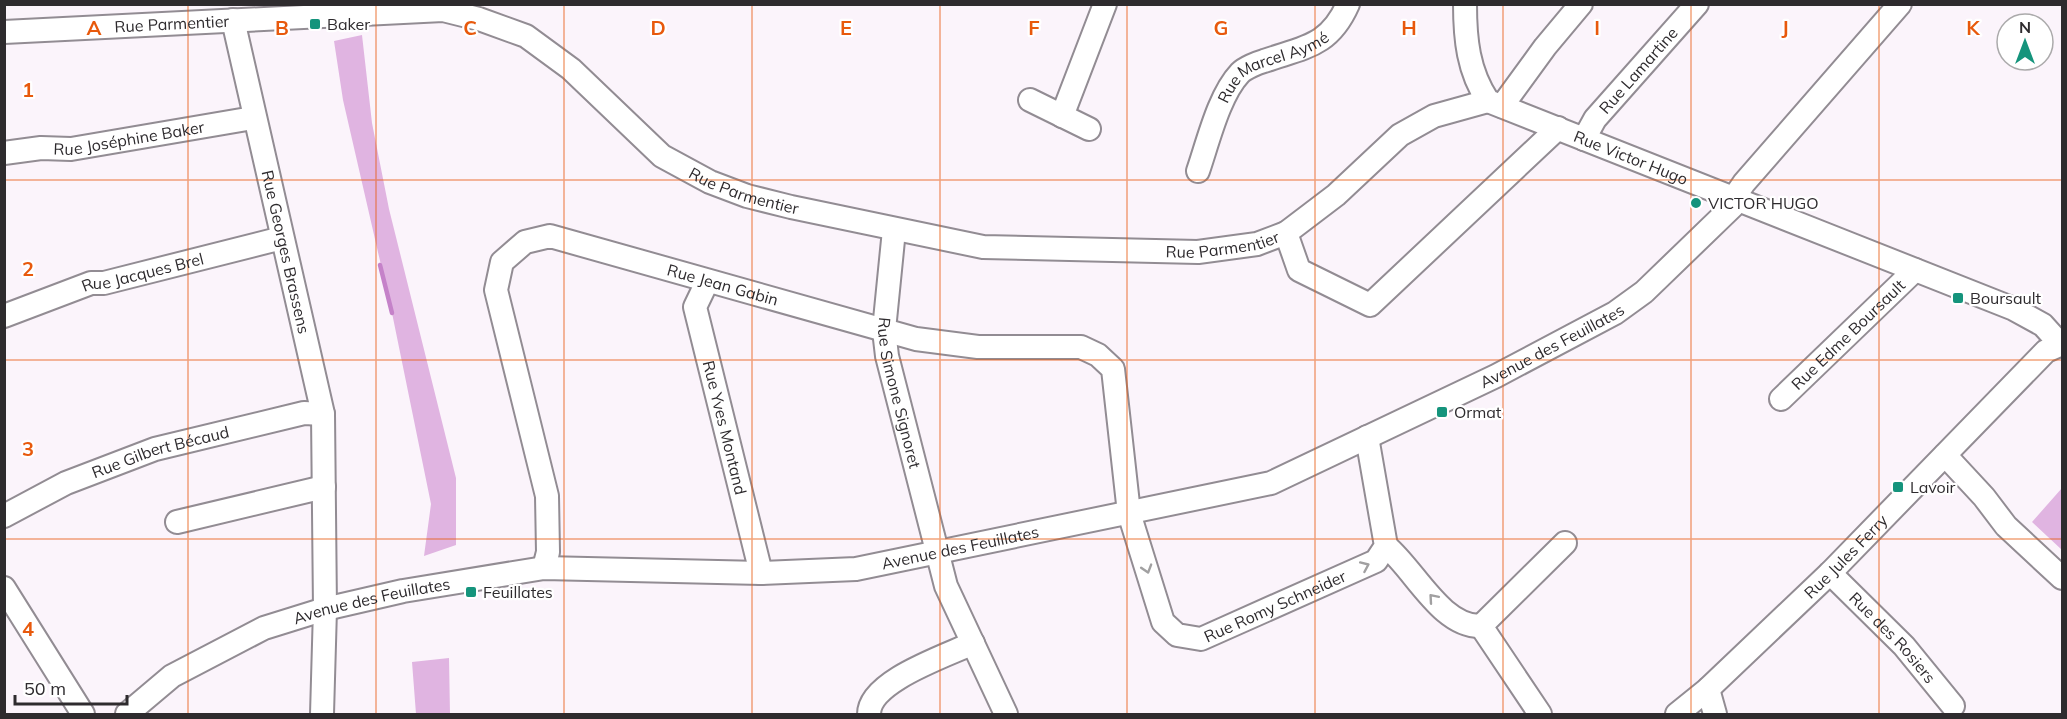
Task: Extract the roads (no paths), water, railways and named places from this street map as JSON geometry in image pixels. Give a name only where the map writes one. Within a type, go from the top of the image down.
[{"type":"street","points":[[1062,116],[1105,4]]},
{"type":"street","name":"Rue Marcel Aymé","points":[[1198,171],[1226,95],[1240,72],[1321,41],[1339,25],[1348,4]]},
{"type":"street","points":[[1465,4],[1466,40],[1476,81],[1495,103],[1581,4]]},
{"type":"street","name":"Rue Lamartine","points":[[1584,139],[1595,119],[1697,4]]},
{"type":"street","name":"Avenue des Feuillates","points":[[127,714],[172,676],[264,628],[326,609],[404,591],[544,568],[761,573],[856,569],[1270,483],[1547,350],[1616,313],[1644,292],[1733,206],[1733,199],[1900,4]]},
{"type":"street","name":"Rue Parmentier","points":[[4,32],[443,10],[479,19],[526,36],[571,69],[662,156],[685,171],[747,196],[894,230],[983,247],[1099,252],[1198,252],[1257,244],[1286,233],[1336,195],[1400,135],[1434,116],[1495,103]]},
{"type":"street","name":"Rue Georges Brassens","points":[[233,20],[253,118],[323,414],[326,609],[322,714]]},
{"type":"street","points":[[1030,100],[1089,129]]},
{"type":"street","name":"Rue Victor Hugo","points":[[1495,103],[2014,309],[2043,325],[2062,344]]},
{"type":"street","name":"Rue Joséphine Baker","points":[[4,153],[41,148],[71,149],[253,118]]},
{"type":"street","points":[[1286,233],[1299,270],[1370,305],[1558,128]]},
{"type":"street","name":"Rue Simone Signoret","points":[[894,230],[884,330],[887,356],[946,586],[1006,714]]},
{"type":"street","name":"Rue Jean Gabin","points":[[544,568],[548,552],[547,496],[496,290],[502,262],[525,242],[550,236],[916,339],[978,347],[1081,347],[1098,355],[1113,369],[1129,513]]},
{"type":"street","name":"Rue Jacques Brel","points":[[4,316],[91,283],[104,283],[282,238]]},
{"type":"street","name":"Rue Edme Boursault","points":[[1781,399],[1915,270]]},
{"type":"street","name":"Rue Yves Montand","points":[[707,282],[695,307],[761,573]]},
{"type":"street","name":"Rue Jules Ferry","points":[[1686,712],[1830,573],[2046,351],[2062,344]]},
{"type":"street","name":"Rue Gilbert Bécaud","points":[[4,516],[66,483],[155,449],[304,412],[323,414]]},
{"type":"street","points":[[1367,437],[1386,546],[1450,616],[1469,627],[1481,626],[1565,543]]},
{"type":"street","points":[[1944,455],[1984,497],[2006,526],[2062,578]]},
{"type":"street","points":[[177,522],[324,487]]},
{"type":"street","name":"Rue Romy Schneider","points":[[1129,513],[1163,622],[1177,635],[1201,639],[1376,561],[1386,546]]},
{"type":"street","name":"Rue des Rosiers","points":[[1830,573],[1904,646],[1953,706]]},
{"type":"street","points":[[4,588],[83,714]]},
{"type":"street","points":[[1481,626],[1540,714]]},
{"type":"street","points":[[869,714],[877,693],[897,678],[973,643]]},
{"type":"street","points":[[1708,689],[1715,714]]},
{"type":"waterway","points":[[380,265],[392,313]]},
{"type":"place","name":"Baker","points":[[315,24]]},
{"type":"place","name":"VICTOR HUGO","points":[[1696,203]]},
{"type":"place","name":"Boursault","points":[[1958,298]]},
{"type":"place","name":"Ormat","points":[[1442,412]]},
{"type":"place","name":"Lavoir","points":[[1898,487]]},
{"type":"place","name":"Feuillates","points":[[471,592]]}]
